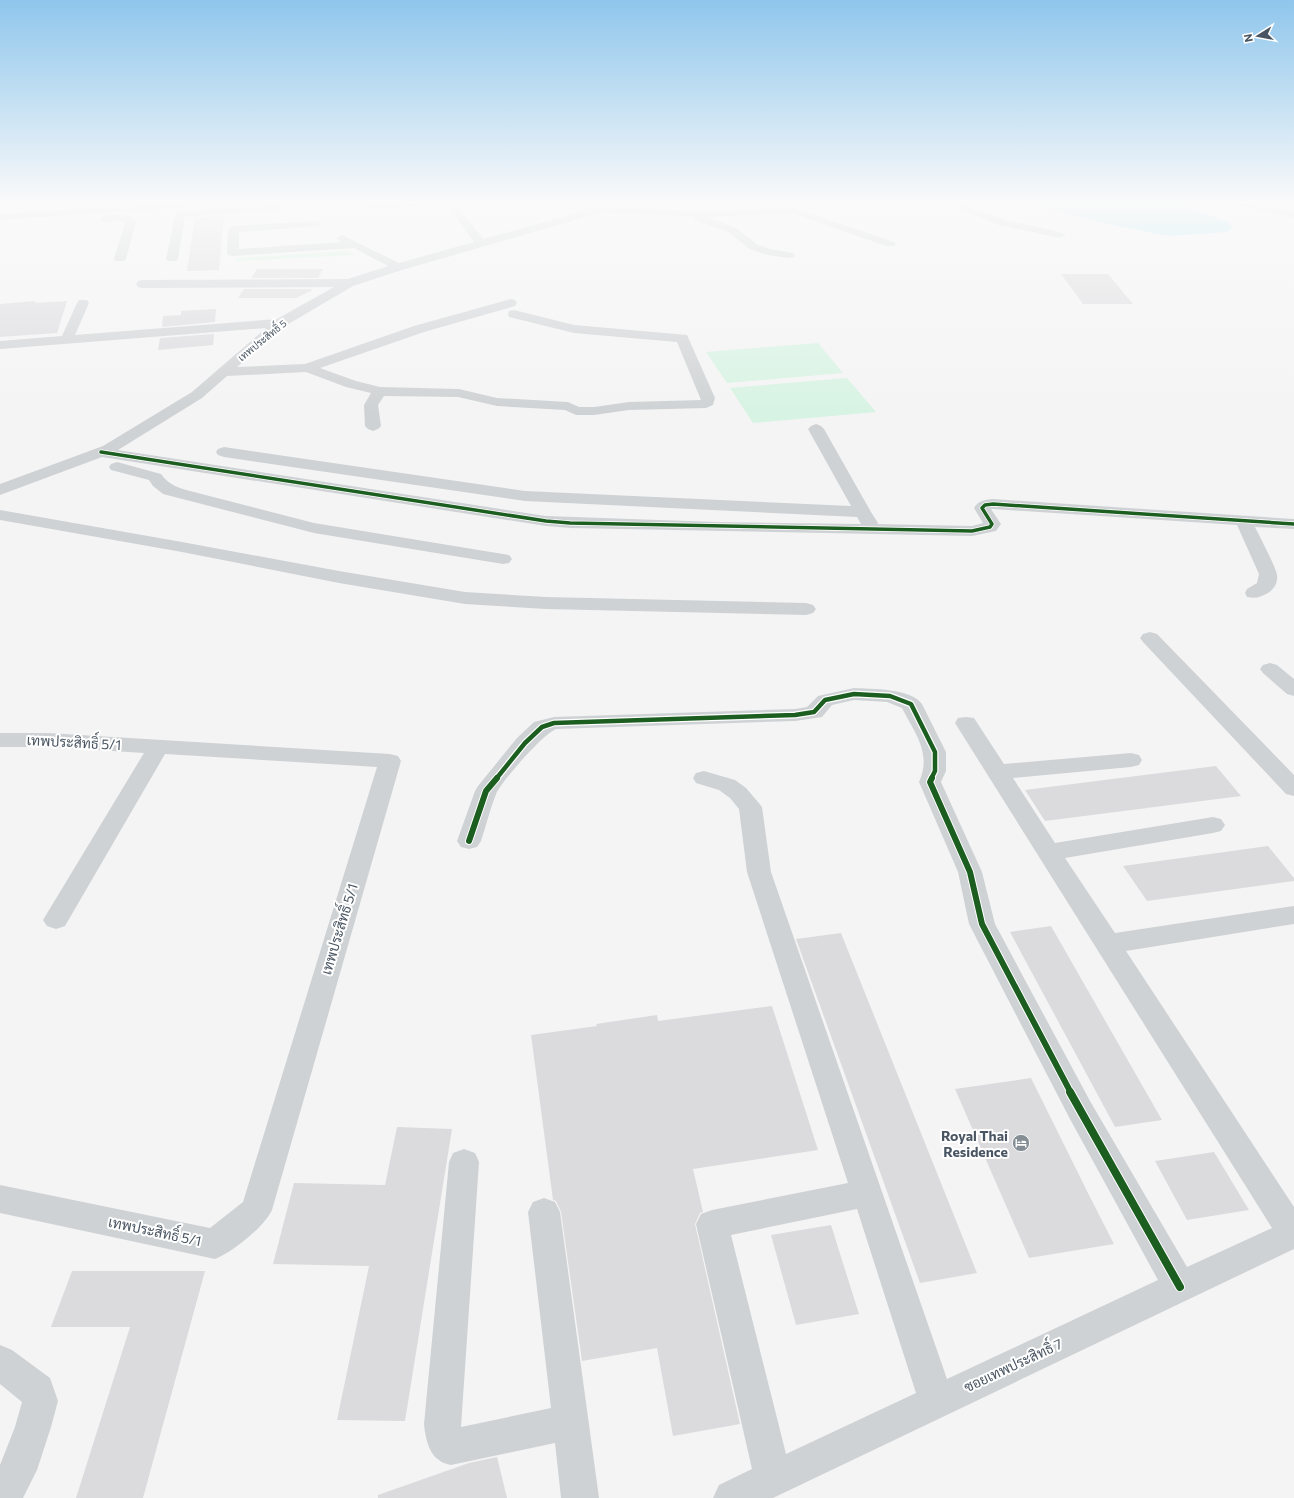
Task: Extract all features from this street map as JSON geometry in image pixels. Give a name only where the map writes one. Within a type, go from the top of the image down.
[{"type":"street","name":"เทพประสิทธิ์ 5","points":[[0,490],[109,449],[197,395],[280,323],[349,283],[377,274]]},
{"type":"street","points":[[142,284],[349,283]]},
{"type":"street","points":[[67,339],[83,303]]},
{"type":"street","points":[[224,372],[307,368],[419,329],[512,309],[574,329],[682,338],[708,402],[701,405],[629,406],[594,411],[576,411],[568,406],[497,402],[459,393],[380,391],[351,384],[307,368]]},
{"type":"street","points":[[0,345],[280,323]]},
{"type":"street","points":[[373,426],[371,405],[380,391]]},
{"type":"street","points":[[816,429],[872,529]]},
{"type":"street","points":[[101,452],[546,521],[716,527],[972,531],[990,527],[992,524],[982,508],[985,505],[993,504],[1294,524]]},
{"type":"street","points":[[224,452],[385,474],[525,496],[863,512]]},
{"type":"street","points":[[85,459],[155,477],[159,483],[169,490],[184,495],[314,528],[503,559]]},
{"type":"street","points":[[0,515],[182,547],[339,577],[465,598],[546,603],[806,609]]},
{"type":"street","points":[[1243,520],[1268,574],[1266,586],[1254,593]]},
{"type":"street","points":[[1150,638],[1294,790]]},
{"type":"street","points":[[1270,668],[1294,690]]},
{"type":"street","points":[[469,841],[486,791],[525,742],[542,727],[554,723],[795,714],[814,712],[825,700],[854,694],[890,696],[911,704],[935,752],[935,771],[930,782],[970,872],[982,924],[1080,1110],[1180,1286]]},
{"type":"street","points":[[966,723],[1294,1233]]},
{"type":"street","name":"เทพประสิทธิ์ 5/1","points":[[0,740],[48,740],[390,761],[256,1210],[215,1244],[0,1199]]},
{"type":"street","points":[[56,920],[158,747]]},
{"type":"street","points":[[998,772],[1131,760]]},
{"type":"street","points":[[704,778],[727,786],[738,793],[750,807],[759,872],[937,1401]]},
{"type":"street","points":[[1049,852],[1213,826]]},
{"type":"street","points":[[1108,944],[1294,915]]},
{"type":"street","points":[[464,1162],[442,1424],[444,1436],[451,1447],[570,1422]]},
{"type":"street","points":[[773,1478],[712,1224],[867,1193]]},
{"type":"street","points":[[544,1212],[580,1498]]},
{"type":"street","name":"ซอยเทพประสิทธิ์ 7","points":[[732,1498],[1294,1233]]},
{"type":"street","points":[[0,1362],[37,1391],[40,1401],[36,1419],[18,1470],[2,1498]]},
{"type":"green space","points":[[818,343],[843,373],[727,383],[706,352]]},
{"type":"green space","points":[[847,378],[876,412],[753,423],[730,388]]},
{"type":"building","points":[[254,274],[320,274],[318,278],[251,278]]},
{"type":"building","points":[[1061,274],[1108,274],[1133,304],[1083,304]]},
{"type":"building","points":[[244,289],[312,289],[311,291],[296,298],[238,298]]},
{"type":"building","points":[[35,301],[35,303],[67,301],[57,333],[0,337],[0,304]]},
{"type":"building","points":[[216,309],[215,322],[162,327],[163,316],[181,315],[181,311]]},
{"type":"building","points":[[214,334],[213,345],[158,350],[160,338]]},
{"type":"building","points":[[1216,766],[1241,796],[1045,821],[1025,790]]},
{"type":"building","points":[[1268,846],[1294,878],[1294,881],[1147,901],[1123,866]]},
{"type":"building","points":[[1051,926],[1162,1120],[1115,1127],[1010,932]]},
{"type":"building","points":[[841,933],[977,1273],[920,1283],[796,939]]},
{"type":"building","points":[[772,1006],[818,1150],[693,1169],[703,1212],[700,1213],[695,1224],[740,1424],[673,1436],[657,1348],[582,1361],[561,1212],[556,1201],[553,1200],[531,1035],[597,1026],[596,1024],[657,1015],[658,1021]]},
{"type":"building","name":"Royal Thai Residence","points":[[1031,1078],[1114,1244],[1029,1258],[955,1089]]},
{"type":"building","points":[[397,1127],[452,1129],[405,1421],[337,1420],[369,1266],[273,1264],[294,1183],[385,1185]]},
{"type":"building","points":[[1214,1152],[1249,1210],[1187,1220],[1155,1161]]},
{"type":"building","points":[[831,1225],[859,1314],[796,1325],[771,1235]]},
{"type":"building","points":[[72,1271],[205,1271],[143,1498],[76,1498],[130,1327],[51,1327]]},
{"type":"building","points":[[497,1457],[507,1498],[378,1498],[378,1495],[469,1463]]},
{"type":"cycle path","points":[[101,452],[546,521],[570,523],[972,531],[990,527],[992,524],[982,508],[985,505],[993,504],[1294,524]]},
{"type":"cycle path","points":[[469,841],[486,791],[525,743],[542,727],[554,723],[795,715],[814,712],[825,700],[854,694],[890,696],[911,704],[935,752],[935,771],[930,782],[970,872],[982,924],[1080,1110],[1180,1287]]},
{"type":"place","name":"Royal Thai Residence","points":[[1021,1143]]}]
